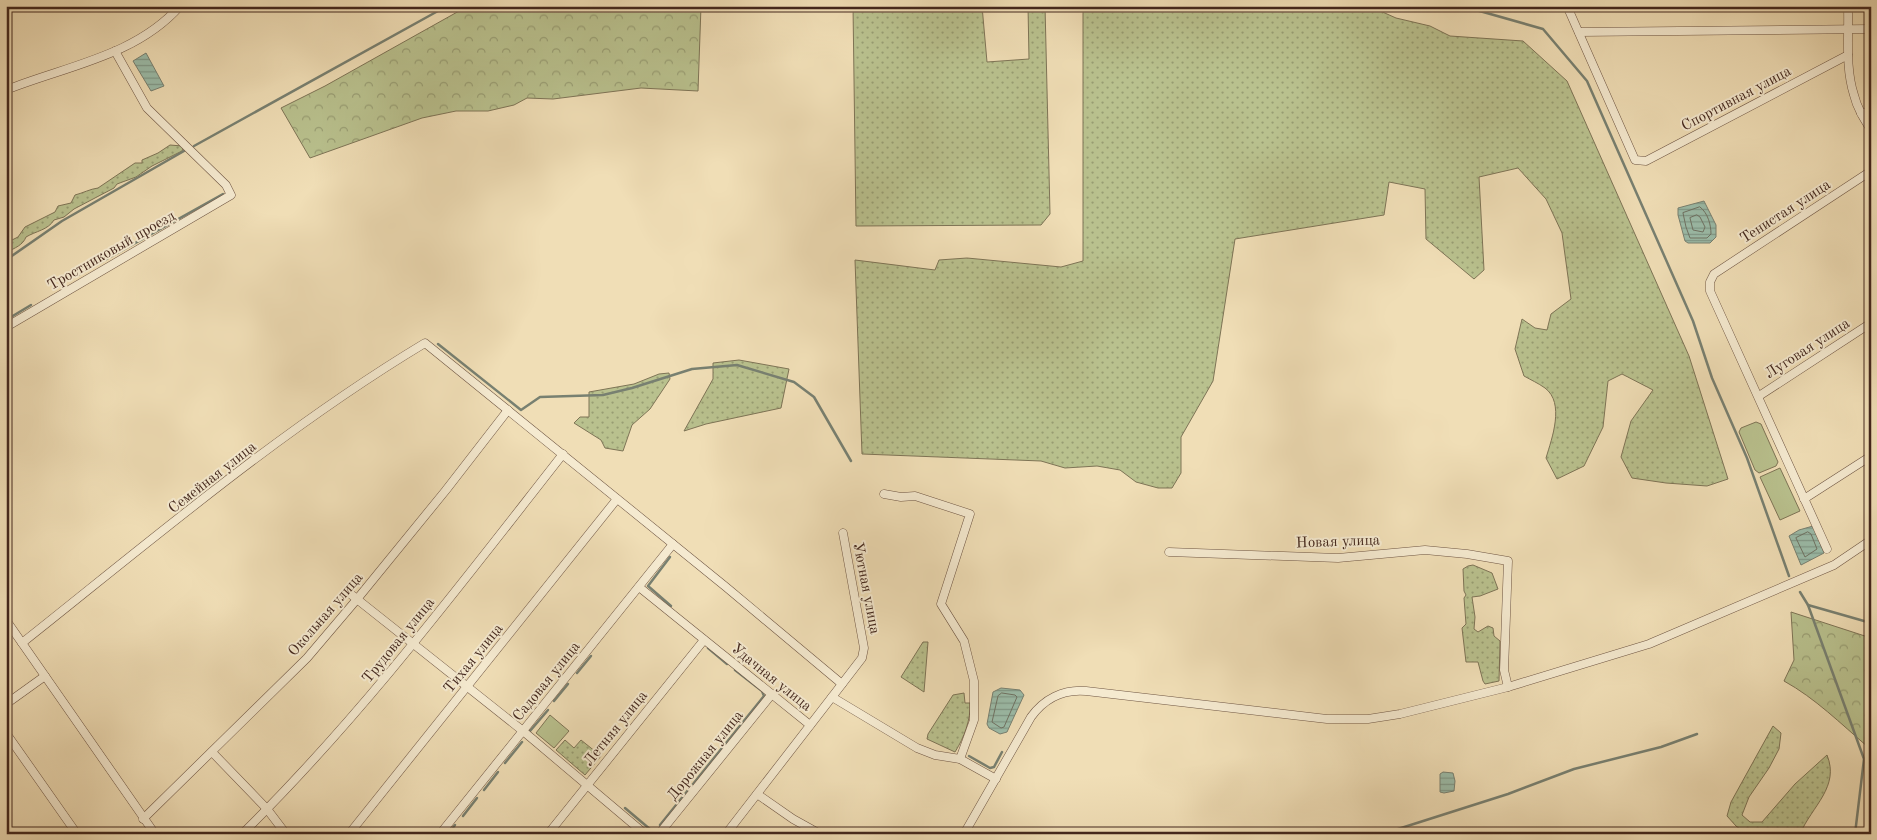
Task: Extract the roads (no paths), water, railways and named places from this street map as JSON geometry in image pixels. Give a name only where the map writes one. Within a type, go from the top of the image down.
[{"type":"street","points":[[6,90],[37,77],[115,52],[153,32],[180,6]]},
{"type":"street","points":[[1567,6],[1579,32],[1871,29]]},
{"type":"street","points":[[1848,6],[1848,54],[1853,94],[1871,130]]},
{"type":"street","name":"Спортивная улица","points":[[1579,32],[1635,160],[1646,161],[1848,54]]},
{"type":"street","name":"Тростниковый проезд","points":[[6,327],[230,197],[230,190],[226,185],[148,108],[115,52]]},
{"type":"street","points":[[1861,113],[1871,112]]},
{"type":"street","name":"Тенистая улица","points":[[1759,396],[1710,291],[1710,282],[1714,274],[1871,171]]},
{"type":"street","name":"Луговая улица","points":[[1759,396],[1871,323]]},
{"type":"street","name":"Семейная улица","points":[[22,643],[239,472],[310,419],[425,343],[508,410]]},
{"type":"street","points":[[1759,396],[1827,549]]},
{"type":"street","points":[[508,410],[842,684]]},
{"type":"street","name":"Окольная улица","points":[[143,819],[307,658],[446,490],[508,410]]},
{"type":"street","name":"Трудовая улица","points":[[242,834],[352,717],[563,454]]},
{"type":"street","points":[[1804,499],[1871,456]]},
{"type":"street","points":[[884,494],[901,497],[915,496],[970,514],[941,604],[964,641],[974,681],[974,720],[960,759]]},
{"type":"street","name":"Тихая улица","points":[[349,834],[617,499]]},
{"type":"street","name":"Уютная улица","points":[[832,697],[862,658],[864,648],[843,533]]},
{"type":"street","points":[[964,834],[1034,712],[1047,701],[1069,692],[1086,691],[1317,718],[1351,720],[1392,715],[1508,687],[1649,644],[1834,565],[1871,540]]},
{"type":"street","name":"Садовая улица","points":[[440,834],[673,544]]},
{"type":"street","name":"Новая улица","points":[[1169,552],[1338,558],[1425,550],[1467,554],[1508,561],[1504,670],[1508,687]]},
{"type":"street","name":"Удачная улица","points":[[639,587],[810,725],[832,697],[917,748],[935,755],[960,759],[996,779]]},
{"type":"street","points":[[348,592],[358,598],[523,731],[645,834]]},
{"type":"street","points":[[6,620],[155,834]]},
{"type":"street","name":"Летняя улица","points":[[548,834],[704,640]]},
{"type":"street","points":[[6,704],[45,676]]},
{"type":"street","name":"Дорожная улица","points":[[659,834],[772,694]]},
{"type":"street","points":[[726,834],[810,725]]},
{"type":"street","points":[[6,733],[77,834]]},
{"type":"street","points":[[212,752],[267,809],[286,834]]},
{"type":"street","points":[[757,794],[793,819],[820,834]]},
{"type":"water","points":[[146,53],[164,86],[151,91],[133,61]]},
{"type":"water","points":[[1704,201],[1716,225],[1716,237],[1710,243],[1688,243],[1685,241],[1678,208]]},
{"type":"water","points":[[1813,526],[1824,553],[1801,565],[1789,536],[1799,530]]},
{"type":"water","points":[[1001,688],[1020,690],[1024,695],[1007,732],[1000,734],[989,728],[987,724],[993,692]]},
{"type":"water","points":[[1443,772],[1453,773],[1455,781],[1454,791],[1440,792],[1440,774]]},
{"type":"waterway","points":[[194,146],[447,6]]},
{"type":"waterway","points":[[1462,6],[1543,29],[1587,81],[1693,321],[1712,378],[1747,458],[1789,576]]},
{"type":"waterway","points":[[6,260],[62,221],[184,151]]},
{"type":"waterway","points":[[78,275],[223,194]]},
{"type":"waterway","points":[[6,320],[31,305]]},
{"type":"waterway","points":[[438,344],[521,410],[540,397],[603,395],[692,369],[737,365],[794,382],[814,397],[851,461]]},
{"type":"waterway","points":[[670,557],[648,586],[671,606]]},
{"type":"waterway","points":[[1800,592],[1808,605],[1864,759],[1855,834]]},
{"type":"waterway","points":[[1808,605],[1871,623]]},
{"type":"waterway","points":[[708,648],[727,664]]},
{"type":"waterway","points":[[577,673],[591,656]]},
{"type":"waterway","points":[[660,825],[764,696],[762,691],[735,670]]},
{"type":"waterway","points":[[554,701],[568,684]]},
{"type":"waterway","points":[[530,731],[548,710]]},
{"type":"waterway","points":[[1390,834],[1398,829],[1508,794],[1574,769],[1661,747],[1697,734]]},
{"type":"waterway","points":[[505,763],[522,742]]},
{"type":"waterway","points":[[969,756],[990,768],[994,767],[1002,752]]},
{"type":"waterway","points":[[484,790],[498,772]]},
{"type":"waterway","points":[[463,816],[477,798]]},
{"type":"waterway","points":[[625,808],[651,830]]},
{"type":"waterway","points":[[448,834],[455,825]]}]
